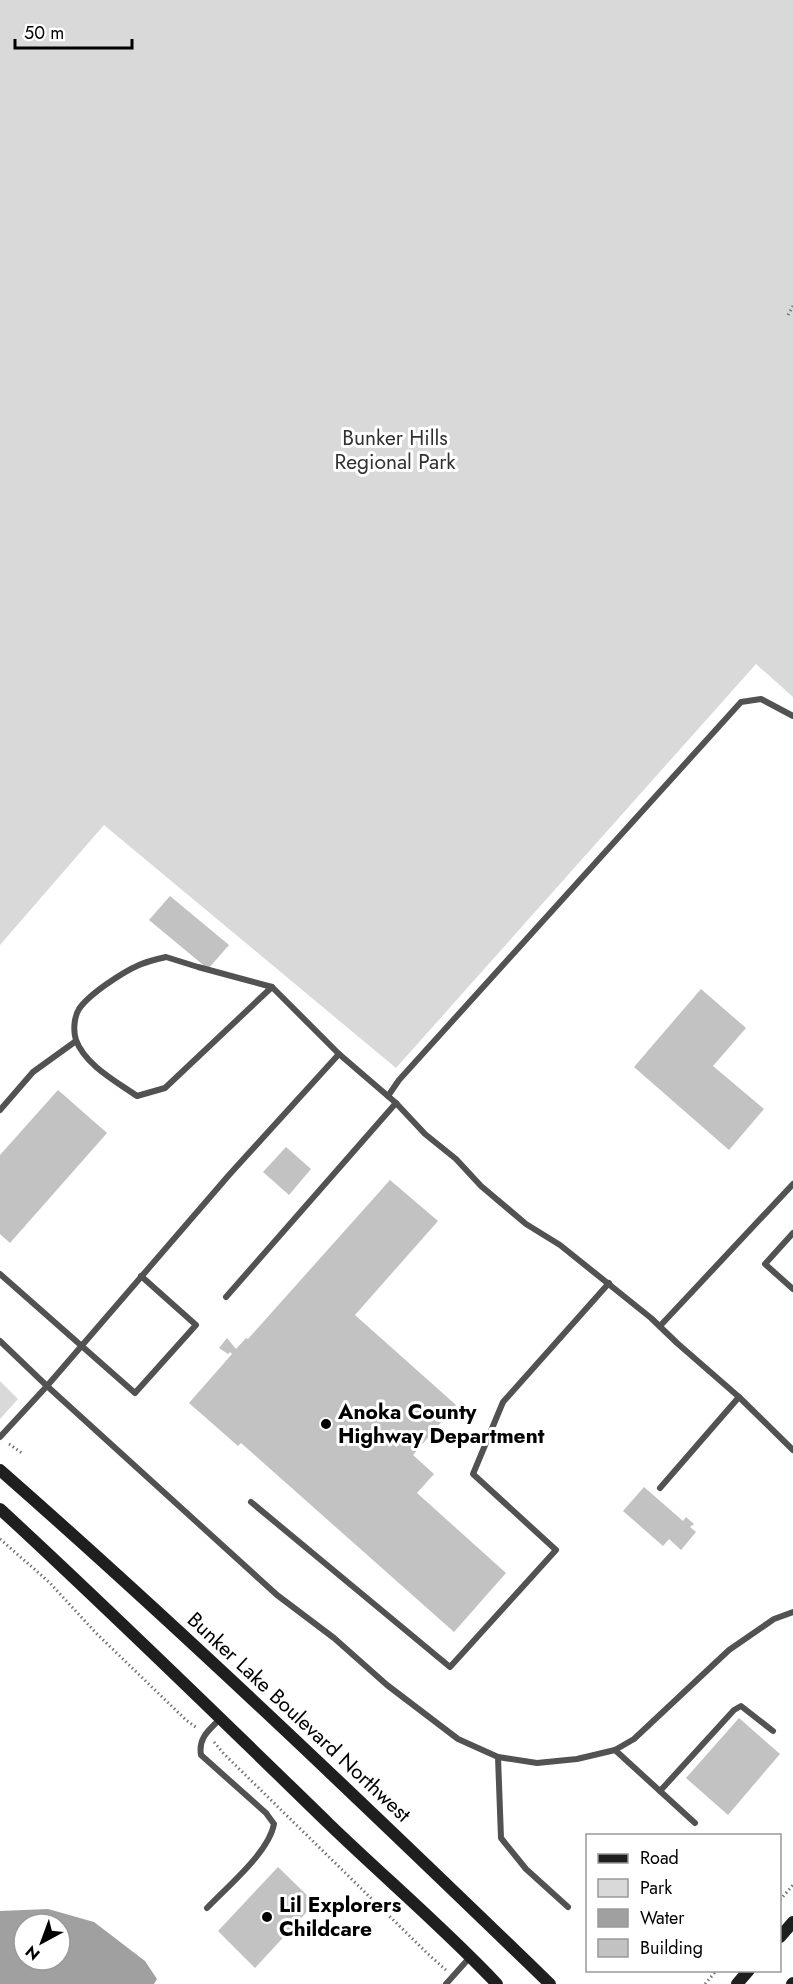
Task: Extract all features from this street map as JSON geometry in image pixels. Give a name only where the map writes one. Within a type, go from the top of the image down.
[{"type":"main road","name":"Bunker Lake Boulevard Northwest","points":[[0,1470],[331,1772],[550,1984]]},
{"type":"main road","points":[[0,1509],[347,1841],[471,1956],[497,1984]]},
{"type":"main road","points":[[781,1936],[793,1922]]},
{"type":"main road","points":[[737,1984],[748,1972]]},
{"type":"lane","points":[[388,1096],[399,1080],[741,702],[761,699],[793,716]]},
{"type":"lane","points":[[272,987],[165,1088],[137,1096],[88,1059],[76,1041],[74,1026],[79,1009],[102,987],[139,965],[166,957],[198,968],[272,987],[339,1054],[388,1096],[425,1134],[456,1159],[481,1186],[526,1224],[560,1245],[609,1283],[660,1326],[739,1397],[793,1450]]},
{"type":"lane","points":[[0,1110],[33,1072],[76,1041]]},
{"type":"lane","points":[[0,1437],[229,1175],[339,1054]]},
{"type":"lane","points":[[226,1297],[396,1104]]},
{"type":"lane","points":[[660,1326],[793,1184]]},
{"type":"lane","points":[[793,1233],[765,1264],[793,1289]]},
{"type":"lane","points":[[0,1274],[135,1393],[196,1325],[141,1276]]},
{"type":"lane","points":[[251,1502],[450,1666],[555,1550],[473,1474],[502,1402],[609,1283]]},
{"type":"lane","points":[[0,1341],[46,1386],[277,1595],[334,1638],[387,1685],[458,1738],[498,1757],[537,1763],[577,1759],[615,1750],[634,1739],[729,1650],[774,1619],[793,1612]]},
{"type":"lane","points":[[660,1488],[739,1397]]},
{"type":"lane","points":[[660,1791],[734,1710],[741,1706],[747,1708],[773,1731]]},
{"type":"lane","points":[[207,1908],[261,1851],[272,1835],[274,1824],[266,1813],[201,1755],[199,1746],[205,1734],[220,1719]]},
{"type":"lane","points":[[615,1750],[695,1823]]},
{"type":"lane","points":[[498,1757],[501,1838],[526,1869],[568,1907]]},
{"type":"lane","points":[[446,1984],[471,1956]]},
{"type":"path","points":[[788,315],[793,306]]},
{"type":"path","points":[[7,1443],[22,1453]]},
{"type":"path","points":[[0,1539],[49,1582],[96,1633],[195,1726]]},
{"type":"path","points":[[214,1742],[445,1969]]},
{"type":"path","points":[[781,1899],[793,1885]]},
{"type":"path","points":[[705,1984],[716,1972]]},
{"type":"green space","name":"Bunker Hills Regional Park","points":[[0,0],[793,0],[793,697],[756,664],[396,1068],[104,825],[0,945]]},
{"type":"green space","points":[[0,1381],[18,1399],[0,1419]]},
{"type":"water","points":[[48,1909],[59,1912],[12,1912],[12,1972],[72,1972],[72,1916],[94,1922],[145,1961],[157,1979],[154,1984],[0,1984],[0,1911]]},
{"type":"building","points":[[170,896],[229,945],[208,969],[149,920]]},
{"type":"building","points":[[701,989],[746,1028],[713,1066],[764,1109],[729,1150],[634,1067]]},
{"type":"building","points":[[58,1090],[107,1133],[10,1243],[0,1234],[0,1155]]},
{"type":"building","points":[[286,1147],[311,1169],[289,1195],[263,1172]]},
{"type":"building","name":"Anoka County Highway Department","points":[[390,1180],[438,1221],[355,1315],[456,1405],[413,1455],[434,1474],[417,1493],[506,1573],[454,1632],[241,1443],[238,1446],[189,1403],[232,1354],[219,1348],[227,1338],[236,1349],[246,1338],[248,1339]]},
{"type":"building","points":[[644,1487],[683,1521],[686,1517],[694,1524],[690,1527],[696,1532],[681,1550],[669,1539],[663,1546],[623,1511]]},
{"type":"building","points":[[739,1718],[780,1754],[728,1815],[686,1778]]},
{"type":"building","name":"Lil Explorers Childcare","points":[[278,1867],[315,1903],[255,1968],[218,1931]]},
{"type":"place","name":"Anoka County Highway Department","points":[[326,1424]]},
{"type":"place","name":"Lil Explorers Childcare","points":[[267,1917]]}]
